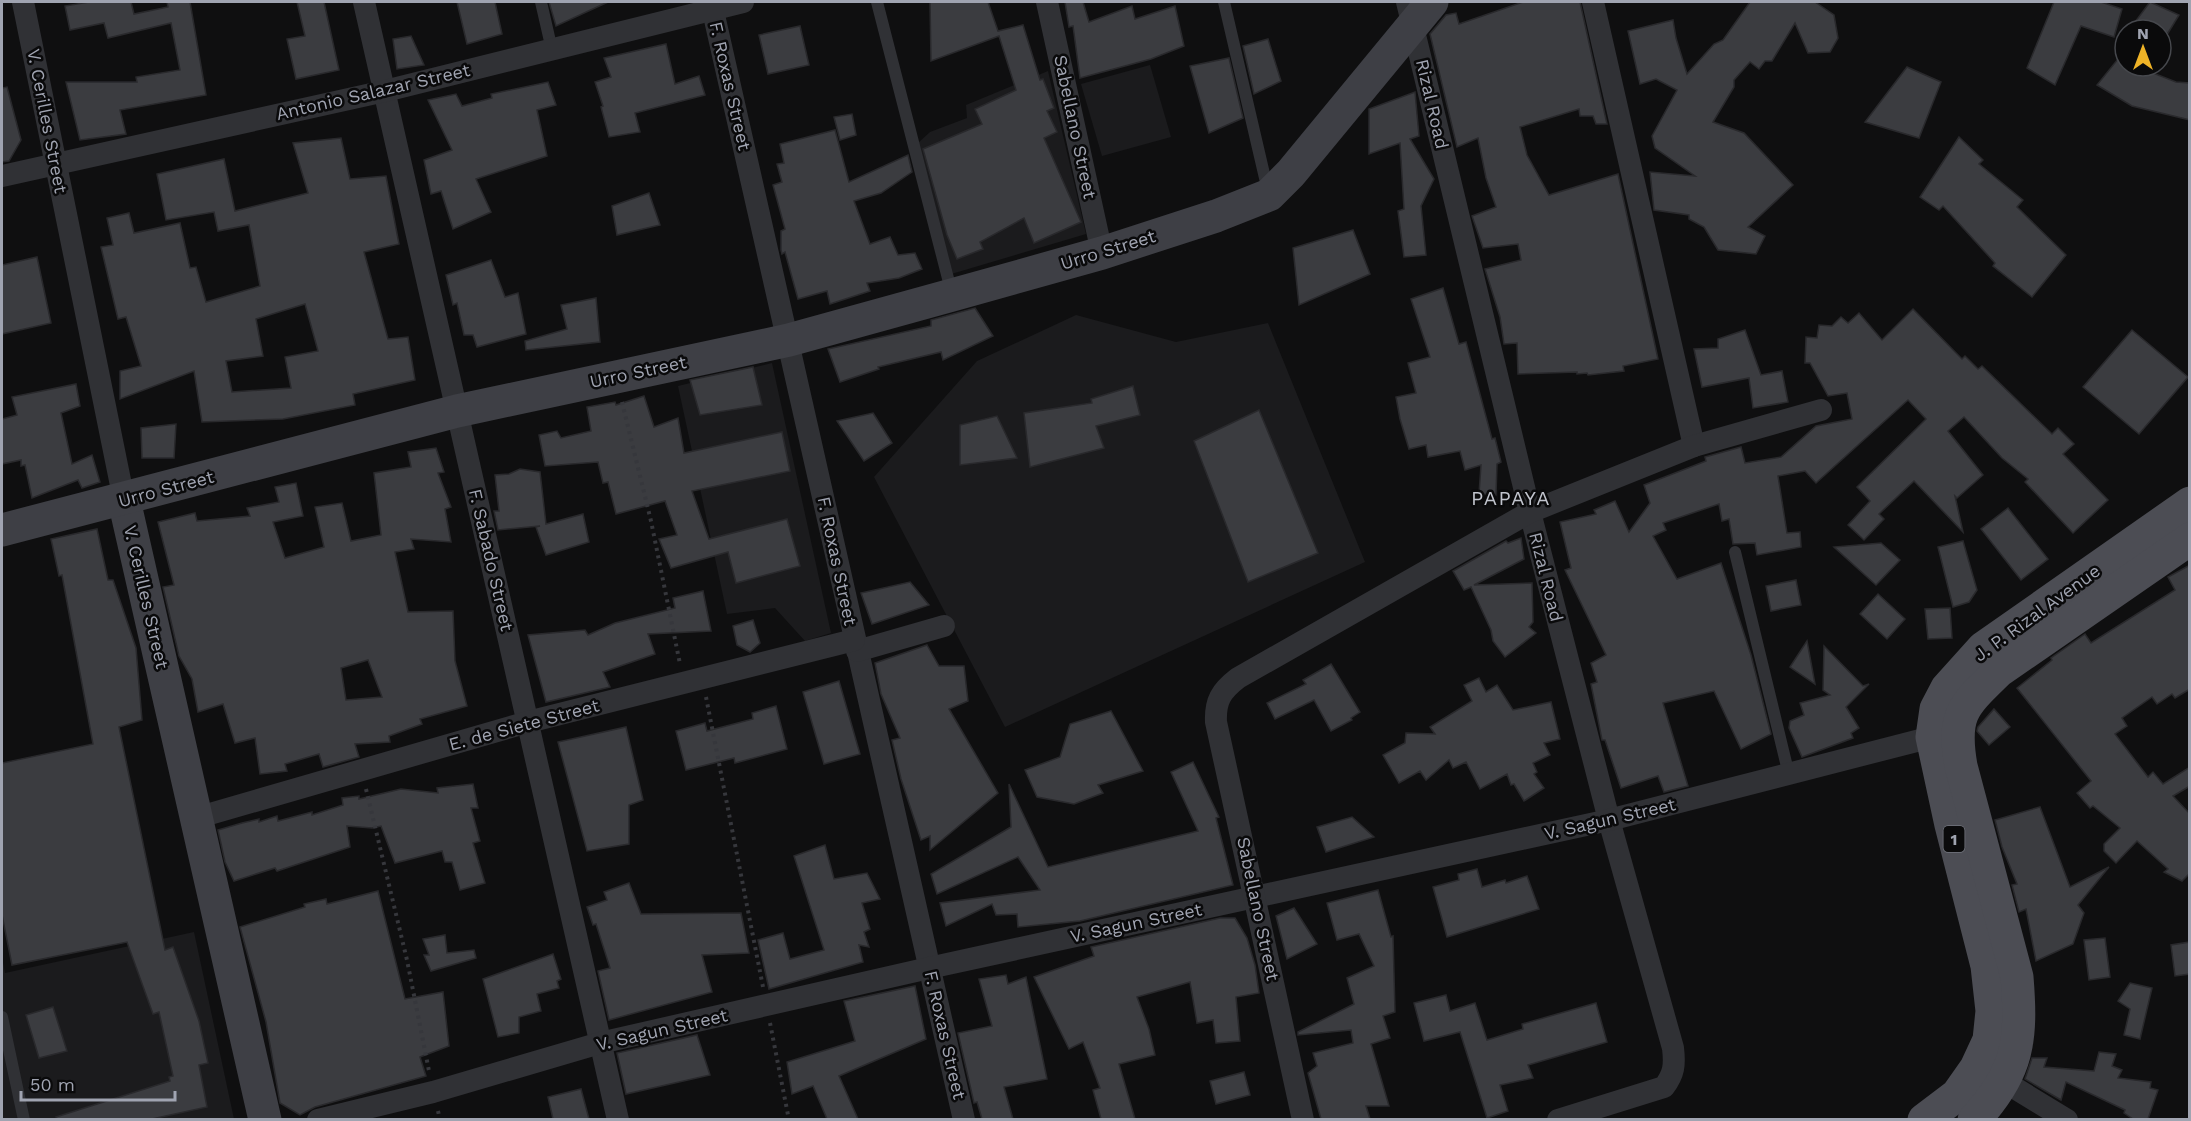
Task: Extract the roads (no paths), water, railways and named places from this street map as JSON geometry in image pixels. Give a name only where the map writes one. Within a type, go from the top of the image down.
[{"type":"main road","name":"J. P. Rizal Avenue","points":[[1924,1119],[1957,1095],[1976,1068],[1989,1040],[1992,1011],[1987,966],[1951,825],[1944,736],[1936,709],[1947,688],[2120,570],[2190,503]]},
{"type":"main road","name":"J. P. Rizal Avenue","points":[[2120,570],[2190,539]]},
{"type":"main road","name":"J. P. Rizal Avenue","points":[[1944,736],[1961,766],[2017,977],[2020,1010],[2017,1041],[2006,1082],[1974,1119]]},
{"type":"street","name":"V. Cerilles Street","points":[[23,2],[124,500],[265,1119]]},
{"type":"street","name":"F. Sabado Street","points":[[364,2],[618,1119]]},
{"type":"street","name":"Antonio Salazar Street","points":[[2,176],[385,91],[552,50],[712,6],[743,2]]},
{"type":"street","name":"Sabellano Street","points":[[1047,2],[1102,253]]},
{"type":"street","points":[[1593,2],[1694,446]]},
{"type":"street","name":"F. Roxas Street","points":[[712,6],[964,1119]]},
{"type":"street","points":[[1269,195],[1291,173],[1418,10]]},
{"type":"street","name":"Rizal Road","points":[[1418,10],[1530,512],[1608,820],[1673,1048],[1675,1065],[1672,1076],[1664,1087],[1558,1119]]},
{"type":"street","name":"Urro Street","points":[[2,530],[124,500],[457,411],[789,340],[1102,253],[1216,216],[1269,195]]},
{"type":"street","points":[[1530,512],[1694,446],[1821,410]]},
{"type":"street","name":"Sabellano Street","points":[[1303,1119],[1216,722],[1218,699],[1223,689],[1238,678],[1530,512]]},
{"type":"street","name":"E. de Siete Street","points":[[196,818],[528,722],[693,680],[944,626]]},
{"type":"street","name":"V. Sagun Street","points":[[318,1119],[433,1092],[600,1043],[929,968],[1608,820],[1944,736]]},
{"type":"street","points":[[2006,1082],[2067,1119]]},
{"type":"lane","points":[[540,2],[552,50]]},
{"type":"lane","points":[[877,2],[952,295]]},
{"type":"lane","points":[[1224,2],[1269,195]]},
{"type":"lane","points":[[1735,552],[1789,774]]},
{"type":"lane","points":[[2,1017],[24,1119]]},
{"type":"district","name":"PAPAYA","points":[[1511,498]]}]
